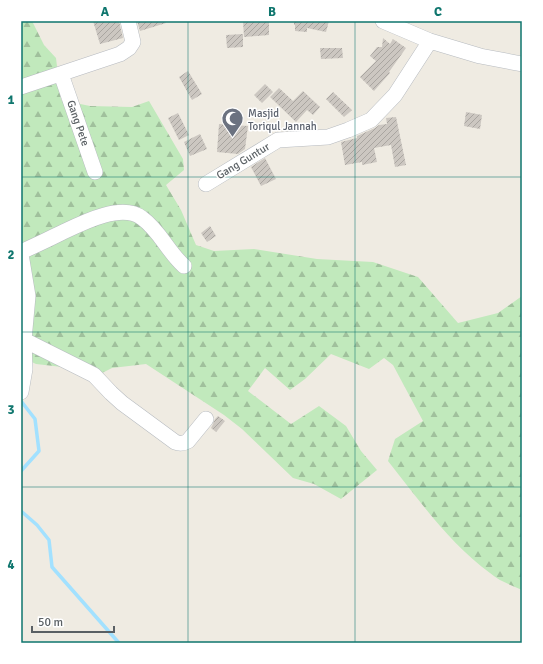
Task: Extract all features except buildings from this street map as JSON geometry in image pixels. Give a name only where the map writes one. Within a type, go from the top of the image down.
[{"type":"street","points":[[21,87],[120,54],[129,48],[133,42],[128,21]]},
{"type":"street","points":[[383,21],[430,41],[480,56],[522,64]]},
{"type":"street","name":"Gang Guntur","points":[[206,184],[278,140],[328,137],[371,120],[395,95],[430,41]]},
{"type":"street","name":"Gang Pete","points":[[61,74],[95,172]]},
{"type":"street","points":[[21,392],[25,369],[24,340],[28,296],[21,253],[89,220],[114,213],[126,212],[136,214],[144,219],[156,231],[176,259],[184,266]]},
{"type":"street","points":[[24,340],[94,375],[122,403],[175,442],[180,444],[184,443],[206,419]]},
{"type":"green space","points":[[21,21],[32,21],[44,45],[56,58],[61,100],[90,106],[132,107],[149,101],[183,159],[184,170],[166,185],[181,210],[196,245],[214,251],[254,249],[317,259],[373,262],[418,277],[458,323],[498,313],[522,296],[522,590],[505,583],[494,576],[461,548],[423,506],[388,461],[395,439],[423,421],[393,365],[384,358],[369,369],[331,354],[305,379],[290,390],[265,368],[248,391],[291,424],[319,406],[346,426],[361,451],[377,470],[341,499],[314,484],[293,478],[242,429],[224,415],[146,364],[112,368],[90,379],[71,368],[36,364],[21,357]]},
{"type":"waterway","points":[[21,401],[35,419],[39,451],[21,471]]},
{"type":"waterway","points":[[21,511],[37,525],[49,540],[52,567],[119,643]]},
{"type":"place","name":"Masjid Toriqul Jannah","points":[[232,138]]}]
